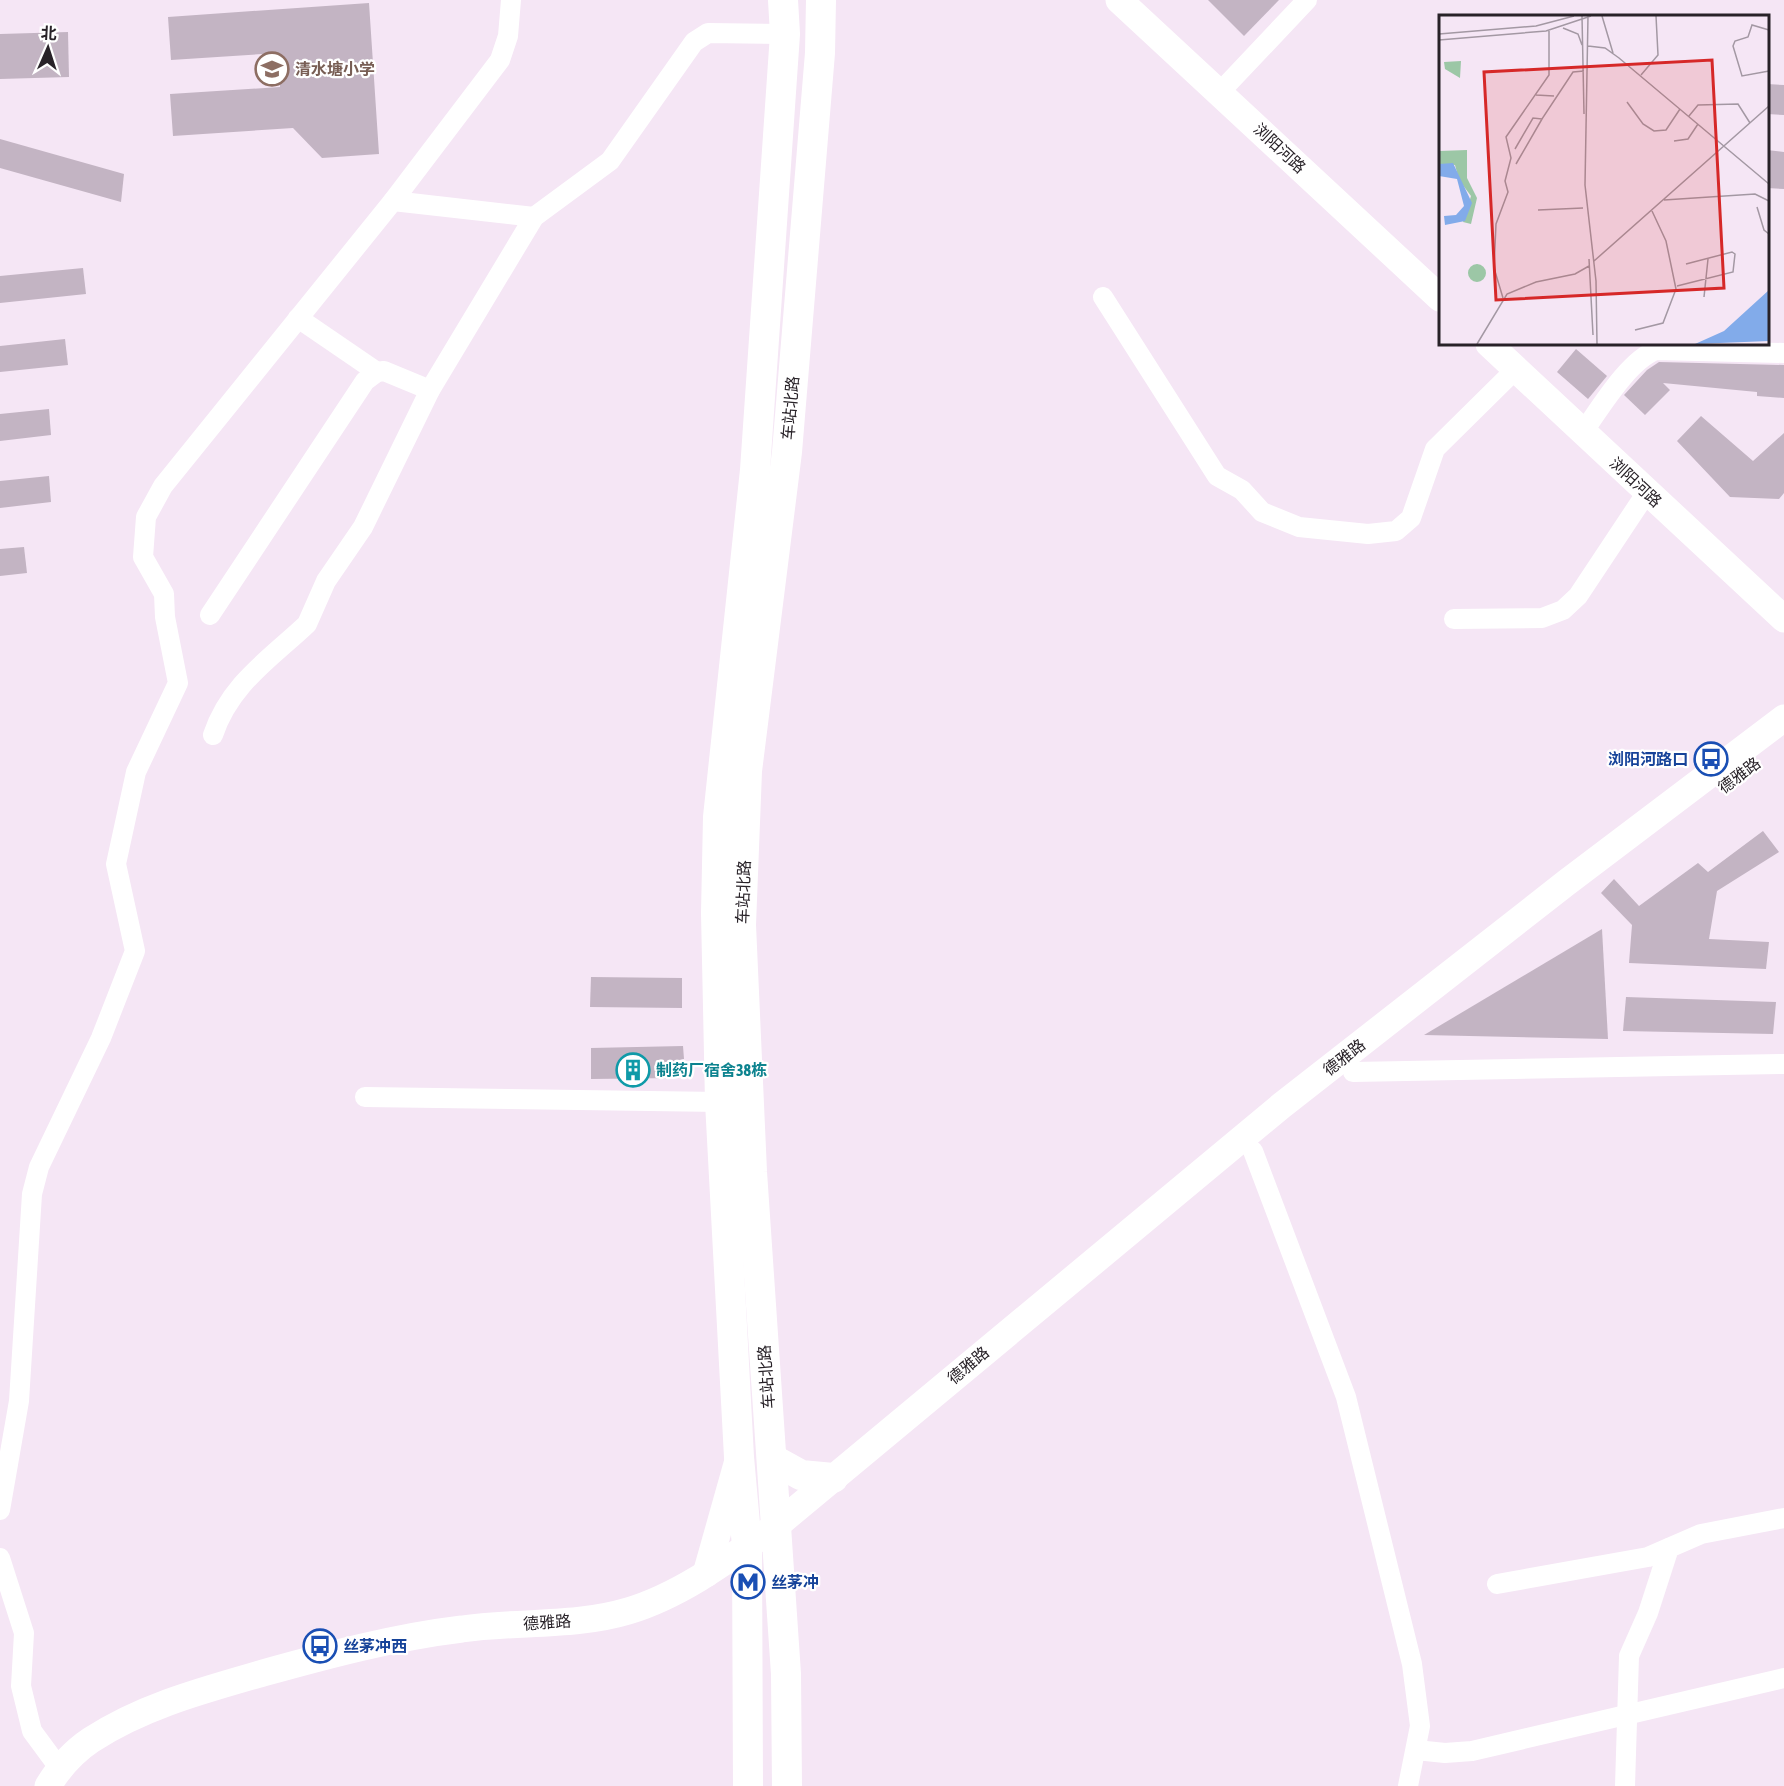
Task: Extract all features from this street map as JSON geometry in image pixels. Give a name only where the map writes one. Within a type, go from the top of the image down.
[{"type":"main road","name":"车站北路","points":[[748,1786],[746,1556],[720,1102],[716,913],[718,818],[755,470],[785,34],[783,0]]},
{"type":"main road","name":"车站北路","points":[[787,1786],[786,1674],[752,1172],[741,925],[747,771],[787,452],[820,53],[821,0]]},
{"type":"main road","points":[[772,1459],[801,1475],[833,1478]]},
{"type":"street","points":[[0,1510],[19,1401],[32,1194],[39,1167],[101,1038],[135,951],[116,864],[136,772],[178,682],[165,617],[164,594],[142,557],[146,517],[163,486],[393,201],[500,60],[508,36],[511,0]]},
{"type":"street","name":"浏阳河路","points":[[1119,0],[1439,297]]},
{"type":"street","points":[[1220,92],[1307,0]]},
{"type":"street","points":[[213,735],[221,711],[236,689],[307,624],[314,614],[326,580],[363,527],[430,390],[534,217],[610,161],[694,42],[708,33],[785,34]]},
{"type":"street","points":[[393,201],[534,217]]},
{"type":"street","points":[[1102,297],[1217,476],[1242,490],[1262,512],[1299,527],[1368,534],[1396,531],[1412,518],[1435,449],[1516,369]]},
{"type":"street","points":[[298,318],[377,372],[392,372],[430,390]]},
{"type":"street","name":"浏阳河路","points":[[1489,345],[1784,619]]},
{"type":"street","points":[[1583,432],[1634,365],[1646,354],[1656,350],[1784,353]]},
{"type":"street","points":[[210,615],[365,381],[377,372]]},
{"type":"street","points":[[1454,619],[1542,618],[1563,610],[1578,596],[1647,492]]},
{"type":"street","name":"德雅路","points":[[777,1535],[833,1478],[1281,1106],[1566,883],[1784,718]]},
{"type":"street","name":"德雅路","points":[[57,1780],[116,1740],[191,1706],[322,1666],[452,1639],[572,1629],[628,1621],[698,1591],[777,1535],[1353,1072],[1784,741]]},
{"type":"street","points":[[1353,1072],[1784,1064]]},
{"type":"street","points":[[365,1096],[720,1102]]},
{"type":"street","points":[[1253,1151],[1346,1397],[1412,1664],[1420,1726],[1408,1786]]},
{"type":"street","points":[[706,1574],[739,1457]]},
{"type":"street","points":[[1497,1584],[1648,1557],[1701,1534],[1784,1518]]},
{"type":"street","points":[[1625,1786],[1625,1715],[1629,1656],[1648,1613],[1669,1548]]},
{"type":"street","name":"德雅路","points":[[57,1780],[92,1740],[184,1696],[322,1657],[460,1629],[583,1619],[626,1612],[746,1556]]},
{"type":"street","points":[[0,1558],[24,1633],[21,1686],[32,1731],[57,1780]]},
{"type":"street","points":[[1416,1750],[1445,1753],[1472,1751],[1784,1678]]},
{"type":"building","points":[[1208,0],[1279,0],[1244,36]]},
{"type":"building","points":[[369,3],[379,154],[322,158],[293,128],[173,136],[170,94],[280,87],[278,53],[171,60],[168,17]]},
{"type":"building","points":[[68,32],[69,77],[0,79],[0,34]]},
{"type":"building","points":[[1769,84],[1784,85],[1784,115],[1769,114]]},
{"type":"building","points":[[0,139],[124,174],[121,202],[0,168]]},
{"type":"building","points":[[1769,150],[1784,152],[1784,189],[1769,188]]},
{"type":"building","points":[[83,268],[86,294],[0,303],[0,276]]},
{"type":"building","points":[[65,339],[68,365],[0,372],[0,346]]},
{"type":"building","points":[[1576,349],[1607,376],[1588,399],[1557,372]]},
{"type":"building","points":[[1659,362],[1784,365],[1784,398],[1757,396],[1757,392],[1663,383],[1670,390],[1645,415],[1624,395],[1647,370]]},
{"type":"building","points":[[49,409],[51,435],[0,441],[0,414]]},
{"type":"building","points":[[1701,416],[1753,461],[1784,433],[1784,493],[1779,499],[1730,497],[1677,441]]},
{"type":"building","points":[[49,476],[51,502],[0,508],[0,481]]},
{"type":"building","points":[[24,547],[27,573],[0,576],[0,549]]},
{"type":"building","points":[[1763,831],[1779,852],[1717,891],[1709,939],[1769,942],[1766,969],[1629,963],[1632,925],[1601,893],[1614,879],[1639,906],[1698,863],[1708,872]]},
{"type":"building","points":[[1602,929],[1608,1039],[1424,1035]]},
{"type":"building","points":[[591,977],[682,978],[682,1008],[590,1007]]},
{"type":"building","points":[[1626,997],[1776,1002],[1773,1034],[1623,1031]]},
{"type":"building","name":"制药厂宿舍38栋","points":[[683,1046],[684,1059],[674,1061],[675,1078],[591,1079],[591,1048]]},
{"type":"place","name":"清水塘小学","points":[[272,69]]},
{"type":"place","name":"浏阳河路口","points":[[1711,759]]},
{"type":"place","name":"制药厂宿舍38栋","points":[[633,1070]]},
{"type":"place","name":"丝茅冲","points":[[748,1582]]},
{"type":"place","name":"丝茅冲西","points":[[320,1646]]}]
